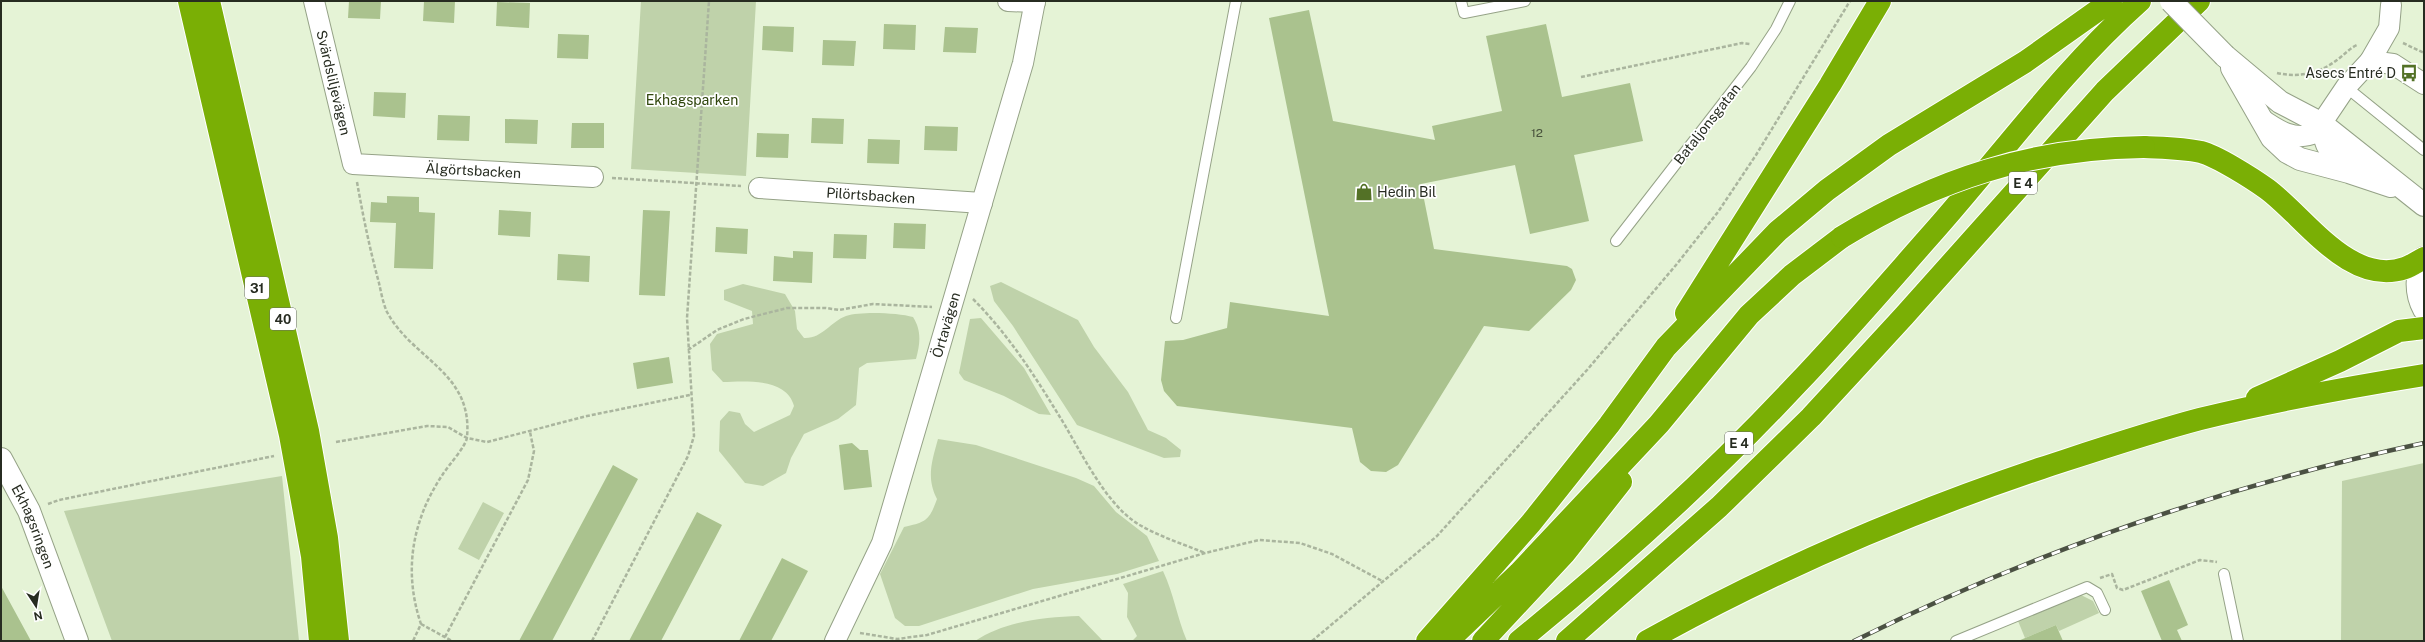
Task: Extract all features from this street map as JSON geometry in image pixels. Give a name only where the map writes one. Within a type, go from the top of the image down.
[{"type":"highway","name":"31","points":[[189,1],[280,386],[304,505],[315,576],[320,641]]},
{"type":"highway","name":"40","points":[[209,1],[308,431],[328,538],[338,641]]},
{"type":"highway","points":[[1427,641],[1531,522],[1609,425],[1666,347],[1696,294],[1786,155],[1880,1]]},
{"type":"highway","points":[[1666,347],[1749,259],[1827,190],[1889,145],[2025,62],[2111,1]]},
{"type":"highway","name":"E 4","points":[[1519,641],[1559,608],[1670,509],[1794,387],[1940,225],[2065,76],[2112,26],[2140,1]]},
{"type":"highway","name":"E 4","points":[[1567,641],[1719,508],[1811,417],[1904,316],[2105,91],[2199,1]]},
{"type":"highway","points":[[1448,641],[1519,573],[1659,424],[1749,316],[1792,275],[1842,236],[1899,204],[1974,173],[2005,164],[2068,152],[2144,147],[2174,148],[2202,152],[2233,168],[2267,189],[2333,250],[2358,265],[2390,270],[2404,268],[2424,258]]},
{"type":"highway","points":[[2202,419],[2295,381],[2398,331],[2424,328]]},
{"type":"highway","points":[[1647,641],[1782,571],[1898,522],[2063,461],[2202,419],[2366,384],[2424,375]]},
{"type":"highway","points":[[1484,641],[1538,584],[1591,522],[1659,424]]},
{"type":"street","name":"Svärdsliljevägen","points":[[314,1],[353,164]]},
{"type":"street","points":[[1008,1],[1035,2]]},
{"type":"street","points":[[2171,1],[2225,56],[2280,102],[2322,124],[2424,205]]},
{"type":"street","name":"Örtavägen","points":[[839,634],[882,543],[952,300],[1023,63],[1035,2]]},
{"type":"street","points":[[2258,117],[2280,132],[2307,137],[2315,134],[2346,87],[2370,61],[2389,28],[2391,5]]},
{"type":"street","points":[[2225,56],[2258,117],[2272,138],[2294,156],[2322,166],[2349,172],[2408,191]]},
{"type":"street","points":[[2370,61],[2393,64],[2424,84]]},
{"type":"street","points":[[2322,124],[2325,145],[2331,155],[2349,172]]},
{"type":"street","name":"Älgörtsbacken","points":[[353,164],[593,177]]},
{"type":"street","name":"Pilörtsbacken","points":[[760,188],[982,203]]},
{"type":"street","points":[[2424,258],[2418,272],[2417,285],[2424,309]]},
{"type":"street","name":"Ekhagsringen","points":[[4,468],[29,511],[77,641]]},
{"type":"lane","points":[[1176,318],[1236,1]]},
{"type":"lane","points":[[1461,1],[1464,13],[1525,1]]},
{"type":"lane","name":"Bataljonsgatan","points":[[1616,241],[1751,67],[1790,1]]},
{"type":"lane","points":[[2346,87],[2424,150]]},
{"type":"lane","points":[[2224,574],[2238,641]]},
{"type":"lane","points":[[1956,641],[1975,637],[2078,588],[2089,587],[2098,593],[2105,610]]},
{"type":"path","points":[[592,641],[688,456],[694,436],[690,395],[687,318],[708,1]]},
{"type":"path","points":[[1312,641],[1437,536],[1587,370],[1695,242],[1718,212],[1756,156],[1850,1]]},
{"type":"path","points":[[2272,72],[2286,75],[2317,72],[2328,67],[2353,46],[2368,40],[2382,38],[2407,44],[2424,53]]},
{"type":"path","points":[[1581,77],[1742,43],[1764,47]]},
{"type":"path","points":[[2407,44],[2410,50]]},
{"type":"path","points":[[353,164],[372,256],[386,310],[398,328],[413,345],[451,378],[462,396],[466,414],[467,438],[431,492],[422,510],[416,530],[412,581],[415,605],[421,624],[413,641]]},
{"type":"path","points":[[593,177],[696,182],[760,188]]},
{"type":"path","points":[[688,350],[717,330],[744,319],[787,308],[826,308],[839,310],[873,304],[972,298],[989,315],[1024,360],[1092,472],[1114,501],[1137,524],[1205,553]]},
{"type":"path","points":[[336,442],[427,426],[448,427],[467,438],[488,442],[587,416],[690,395]]},
{"type":"path","points":[[445,637],[528,480],[534,451],[530,432]]},
{"type":"path","points":[[29,511],[59,500],[275,456]]},
{"type":"path","points":[[839,634],[864,634],[896,640],[927,636],[1205,553],[1259,540],[1294,542],[1332,554],[1384,582]]},
{"type":"path","points":[[2089,587],[2095,580],[2110,573],[2113,576],[2117,588],[2123,590],[2200,560],[2218,562],[2224,574]]},
{"type":"path","points":[[421,624],[452,641]]},
{"type":"green space","name":"Ekhagsparken","points":[[641,1],[756,1],[746,176],[631,169]]},
{"type":"green space","points":[[1001,282],[1078,320],[1094,347],[1128,392],[1148,430],[1166,438],[1181,450],[1180,457],[1164,458],[1077,425],[1013,326],[994,301],[990,286]]},
{"type":"green space","points":[[743,284],[785,294],[795,311],[797,329],[804,338],[816,336],[846,316],[861,313],[913,317],[919,332],[919,343],[916,359],[867,363],[859,368],[856,405],[838,419],[804,434],[791,458],[786,473],[763,486],[745,483],[719,451],[720,421],[729,411],[740,413],[745,424],[754,432],[790,415],[794,406],[790,397],[783,390],[775,386],[764,383],[743,381],[723,382],[712,370],[710,344],[717,334],[753,324],[752,311],[724,300],[724,290]]},
{"type":"green space","points":[[981,318],[1024,368],[1051,415],[1039,414],[1004,396],[964,380],[959,373],[970,319]]},
{"type":"green space","points":[[938,439],[976,445],[1076,478],[1094,486],[1116,512],[1147,536],[1159,561],[1117,574],[1033,589],[919,626],[905,626],[895,618],[880,574],[904,527],[922,522],[932,512],[937,499],[932,484],[931,469]]},
{"type":"green space","points":[[2424,463],[2424,641],[2341,641],[2342,481]]},
{"type":"green space","points":[[282,476],[299,641],[112,641],[64,511]]},
{"type":"green space","points":[[483,502],[504,513],[479,560],[458,549]]},
{"type":"green space","points":[[1163,571],[1187,641],[1132,641],[1137,636],[1127,617],[1128,593],[1123,584]]},
{"type":"green space","points":[[2081,595],[2093,601],[2099,613],[2059,631],[2056,625],[2025,638],[2018,621],[2046,606]]},
{"type":"green space","points":[[1079,616],[1103,641],[975,641],[999,629],[1025,621]]},
{"type":"building","points":[[349,1],[381,1],[380,19],[348,18]]},
{"type":"building","points":[[424,1],[455,1],[454,23],[423,21]]},
{"type":"building","points":[[497,2],[530,3],[529,28],[496,26]]},
{"type":"building","name":"Hedin Bil","points":[[1309,10],[1333,121],[1435,140],[1432,126],[1502,111],[1486,36],[1546,24],[1562,97],[1630,83],[1643,141],[1574,155],[1589,221],[1530,234],[1515,165],[1421,184],[1434,249],[1567,266],[1572,269],[1576,280],[1571,290],[1529,331],[1484,326],[1398,465],[1386,472],[1371,471],[1360,462],[1352,428],[1177,406],[1164,391],[1161,380],[1165,341],[1183,340],[1227,328],[1230,302],[1329,316],[1269,18]]},
{"type":"building","points":[[884,24],[916,25],[915,50],[883,49]]},
{"type":"building","points":[[763,26],[794,27],[793,52],[762,50]]},
{"type":"building","points":[[945,27],[978,28],[976,53],[943,52]]},
{"type":"building","points":[[558,34],[589,35],[588,59],[557,58]]},
{"type":"building","points":[[823,40],[856,41],[854,66],[822,65]]},
{"type":"building","points":[[374,92],[406,93],[405,118],[373,116]]},
{"type":"building","points":[[438,115],[470,116],[469,141],[437,140]]},
{"type":"building","points":[[812,118],[844,119],[843,144],[811,143]]},
{"type":"building","points":[[505,119],[538,120],[537,144],[505,143]]},
{"type":"building","points":[[572,123],[604,123],[604,148],[571,148]]},
{"type":"building","points":[[925,126],[958,127],[957,151],[924,150]]},
{"type":"building","points":[[757,133],[789,134],[788,158],[756,157]]},
{"type":"building","points":[[868,139],[900,140],[899,164],[867,163]]},
{"type":"building","points":[[387,196],[419,197],[419,212],[435,213],[433,269],[394,268],[396,223],[370,222],[371,202],[387,203]]},
{"type":"building","points":[[499,210],[531,212],[530,237],[498,235]]},
{"type":"building","points":[[643,210],[670,211],[665,296],[639,295]]},
{"type":"building","points":[[894,223],[926,224],[925,249],[893,248]]},
{"type":"building","points":[[716,227],[748,229],[747,254],[715,252]]},
{"type":"building","points":[[834,234],[867,235],[866,259],[833,258]]},
{"type":"building","points":[[793,251],[813,252],[812,283],[773,281],[774,256],[793,258]]},
{"type":"building","points":[[558,254],[590,256],[589,282],[557,280]]},
{"type":"building","points":[[669,357],[673,383],[637,389],[633,363]]},
{"type":"building","points":[[852,443],[860,450],[868,450],[872,487],[844,490],[839,445]]},
{"type":"building","points":[[613,465],[638,479],[552,641],[519,641]]},
{"type":"building","points":[[697,512],[722,525],[661,641],[629,641]]},
{"type":"building","points":[[782,558],[808,571],[771,641],[739,641]]},
{"type":"building","points":[[2169,580],[2188,625],[2177,630],[2182,641],[2162,641],[2141,591]]},
{"type":"building","points":[[1,586],[31,641],[1,641]]},
{"type":"building","points":[[2056,625],[2063,641],[2018,641]]},
{"type":"railway","points":[[1854,641],[1991,578],[2133,524],[2277,479],[2424,443]]},
{"type":"place","name":"Asecs Entré D","points":[[2409,73]]},
{"type":"place","name":"Hedin Bil","points":[[1364,192]]}]
